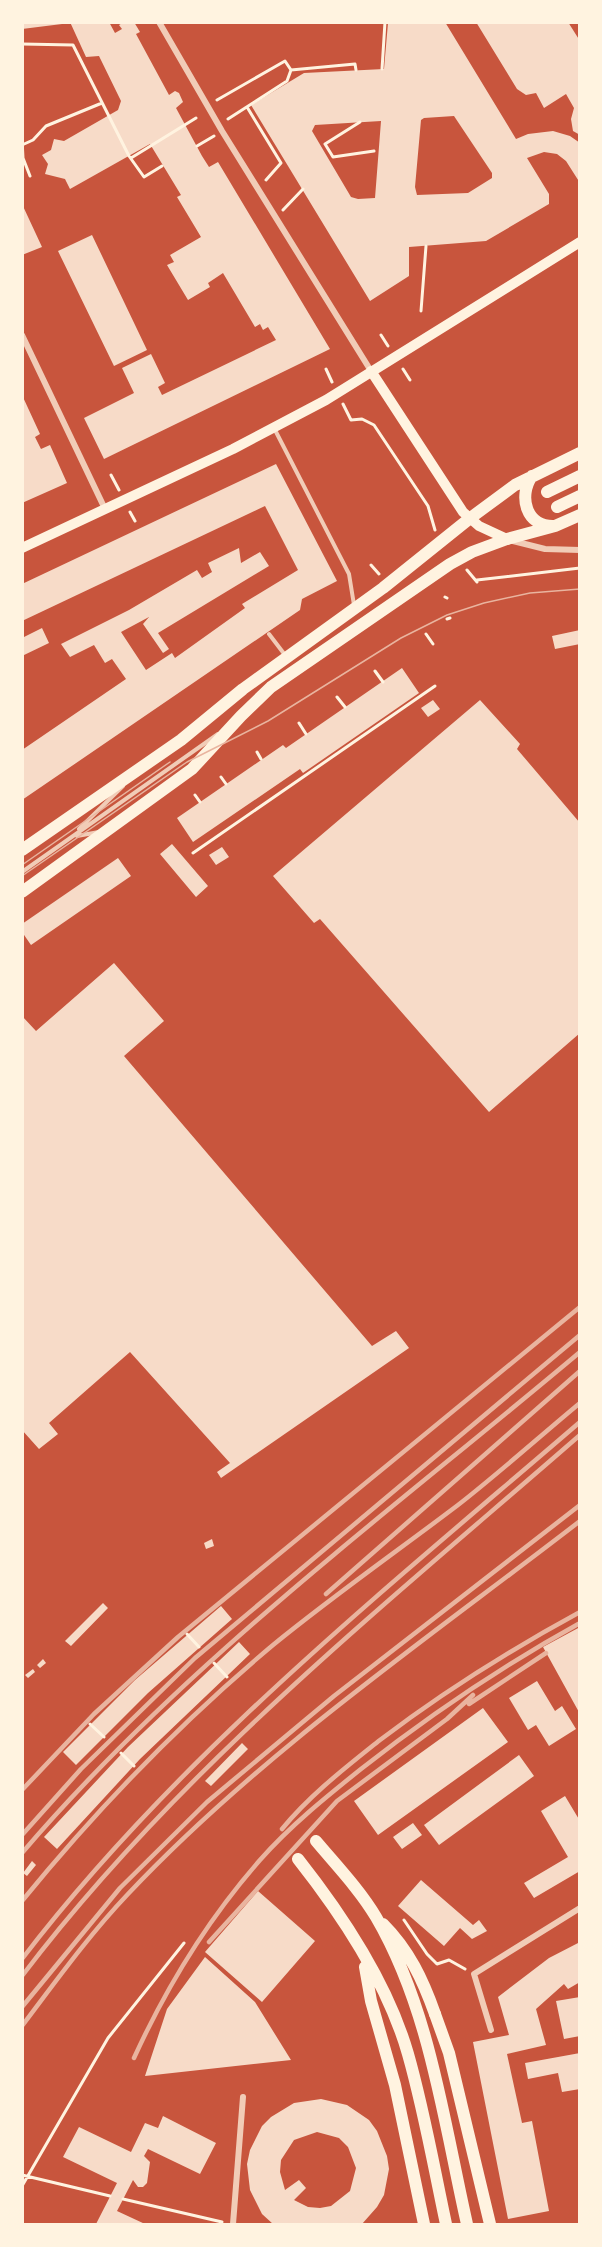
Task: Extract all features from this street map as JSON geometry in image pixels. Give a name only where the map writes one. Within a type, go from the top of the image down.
[{"type":"main road","points":[[22,548],[326,400],[579,242]]},
{"type":"main road","points":[[371,370],[453,498],[469,519],[507,539]]},
{"type":"main road","points":[[22,850],[144,766],[355,609],[500,495],[533,475],[579,453]]},
{"type":"main road","points":[[533,475],[524,492],[528,511],[542,525],[555,526]]},
{"type":"main road","points":[[547,492],[579,476]]},
{"type":"main road","points":[[557,507],[579,496]]},
{"type":"main road","points":[[22,892],[107,833],[192,769],[237,720],[279,682],[427,579],[472,552],[507,539],[555,526],[579,515]]},
{"type":"main road","points":[[316,1841],[376,1917],[398,1939],[414,1964],[449,2054],[490,2224]]},
{"type":"main road","points":[[298,1859],[337,1910],[386,1996],[408,2055],[446,2224]]},
{"type":"main road","points":[[376,1917],[408,1989],[428,2050],[467,2224]]},
{"type":"main road","points":[[364,1960],[371,2001],[395,2085],[424,2224]]},
{"type":"street","points":[[159,22],[222,131],[371,370]]},
{"type":"street","points":[[22,335],[105,509]]},
{"type":"street","points":[[507,539],[544,549],[579,550]]},
{"type":"street","points":[[491,2030],[474,1974],[579,1908]]},
{"type":"street","points":[[233,2224],[243,2097]]},
{"type":"lane","points":[[273,427],[349,574],[355,609]]},
{"type":"lane","points":[[269,634],[287,658]]},
{"type":"lane","points":[[22,872],[237,720]]},
{"type":"lane","points":[[70,838],[144,766]]},
{"type":"lane","points":[[70,838],[86,833],[107,833]]},
{"type":"path","points":[[381,69],[385,22]]},
{"type":"path","points":[[22,44],[73,45],[131,158],[144,177],[162,166]]},
{"type":"path","points":[[207,106],[285,62],[291,70]]},
{"type":"path","points":[[291,70],[355,64],[357,70]]},
{"type":"path","points":[[237,114],[287,81],[291,70]]},
{"type":"path","points":[[23,145],[33,140],[46,126],[102,104]]},
{"type":"path","points":[[247,107],[281,164],[258,188]]},
{"type":"path","points":[[131,158],[196,118]]},
{"type":"path","points":[[360,122],[325,144],[331,159],[374,151]]},
{"type":"path","points":[[197,146],[222,131]]},
{"type":"path","points":[[22,139],[23,158],[30,176]]},
{"type":"path","points":[[276,218],[303,189]]},
{"type":"path","points":[[421,311],[426,246]]},
{"type":"path","points":[[351,420],[363,419],[374,425],[428,506],[429,517]]},
{"type":"path","points":[[371,565],[379,574]]},
{"type":"path","points":[[477,582],[487,578],[579,568]]},
{"type":"path","points":[[426,634],[434,644]]},
{"type":"path","points":[[375,671],[382,682]]},
{"type":"path","points":[[193,853],[435,686]]},
{"type":"path","points":[[337,697],[345,707]]},
{"type":"path","points":[[299,723],[306,734]]},
{"type":"path","points":[[257,752],[261,759]]},
{"type":"path","points":[[221,777],[226,784]]},
{"type":"path","points":[[195,795],[200,802]]},
{"type":"path","points":[[187,1634],[199,1647]]},
{"type":"path","points":[[214,1663],[227,1677]]},
{"type":"path","points":[[90,1724],[104,1737]]},
{"type":"path","points":[[121,1753],[134,1766]]},
{"type":"path","points":[[404,1920],[427,1954],[437,1964],[449,1960],[474,1974]]},
{"type":"path","points":[[22,2186],[108,2038],[184,1943]]},
{"type":"path","points":[[22,2175],[110,2196]]},
{"type":"path","points":[[123,2199],[233,2224]]},
{"type":"building","points":[[22,22],[62,22],[62,24],[22,29]]},
{"type":"building","points":[[70,22],[109,22],[115,33],[122,29],[119,25],[124,22],[134,22],[140,32],[136,34],[169,95],[175,91],[179,93],[183,102],[176,108],[202,156],[209,167],[218,162],[330,349],[104,459],[84,418],[134,393],[122,368],[151,354],[165,383],[158,387],[162,395],[276,340],[268,327],[263,330],[260,324],[255,327],[223,273],[208,283],[210,287],[188,300],[167,265],[174,262],[170,255],[201,237],[177,197],[181,195],[150,144],[70,189],[65,179],[45,174],[48,164],[42,155],[51,150],[54,139],[64,141],[118,110],[121,101],[99,56],[86,57]]},
{"type":"building","points":[[445,22],[516,139],[528,134],[553,131],[570,136],[580,143],[580,183],[566,161],[557,154],[544,152],[527,158],[549,194],[549,204],[486,241],[409,247],[409,276],[370,301],[251,105],[304,73],[384,69],[388,23]],"holes":[[[454,116],[492,173],[492,178],[468,193],[417,195],[415,187],[421,120]],[[381,121],[375,198],[351,197],[312,131],[315,125]]]},
{"type":"building","points":[[476,22],[568,22],[580,41],[580,135],[573,131],[571,119],[574,108],[566,94],[544,108],[536,93],[526,95],[517,89]]},
{"type":"building","points":[[22,204],[42,247],[22,255]]},
{"type":"building","points":[[92,235],[147,350],[114,366],[58,251]]},
{"type":"building","points":[[22,395],[40,434],[35,437],[41,449],[50,445],[67,483],[22,503]]},
{"type":"building","points":[[276,464],[337,581],[302,599],[300,610],[22,800],[22,750],[126,679],[112,659],[105,663],[94,645],[70,657],[61,644],[129,610],[197,570],[202,578],[212,572],[208,563],[239,548],[241,563],[260,552],[269,566],[158,633],[169,649],[163,653],[143,624],[149,617],[121,632],[146,670],[172,653],[175,658],[245,608],[242,604],[298,570],[265,506],[22,621],[22,584]]},
{"type":"building","points":[[42,628],[49,643],[22,656],[22,638]]},
{"type":"building","points":[[580,630],[580,644],[555,649],[552,636]]},
{"type":"building","points":[[402,668],[419,693],[303,773],[300,769],[193,842],[177,818],[283,745],[286,748]]},
{"type":"building","points":[[433,700],[440,709],[428,717],[421,708]]},
{"type":"building","points":[[480,700],[520,744],[517,749],[580,823],[580,1033],[489,1112],[320,919],[314,923],[273,876]]},
{"type":"building","points":[[172,844],[208,886],[196,897],[160,854]]},
{"type":"building","points":[[222,847],[229,857],[216,865],[209,855]]},
{"type":"building","points":[[118,858],[131,876],[31,945],[22,932],[22,924]]},
{"type":"building","points":[[114,963],[164,1021],[124,1056],[372,1346],[396,1331],[409,1348],[221,1478],[217,1472],[230,1463],[130,1352],[49,1423],[58,1434],[39,1449],[22,1430],[22,1016],[36,1031]]},
{"type":"building","points":[[212,1539],[214,1546],[206,1549],[204,1543]]},
{"type":"building","points":[[103,1603],[108,1608],[71,1646],[65,1641]]},
{"type":"building","points":[[221,1606],[232,1619],[148,1693],[76,1765],[63,1752],[135,1680]]},
{"type":"building","points":[[580,1627],[580,1714],[543,1647]]},
{"type":"building","points":[[239,1642],[250,1654],[140,1759],[57,1849],[44,1837],[128,1747]]},
{"type":"building","points":[[43,1659],[46,1663],[40,1668],[37,1665]]},
{"type":"building","points":[[33,1669],[35,1672],[28,1678],[25,1675]]},
{"type":"building","points":[[537,1681],[555,1711],[562,1706],[576,1729],[549,1746],[536,1725],[528,1730],[509,1698]]},
{"type":"building","points":[[483,1708],[508,1742],[378,1835],[354,1801]]},
{"type":"building","points":[[242,1743],[248,1749],[211,1786],[205,1781]]},
{"type":"building","points":[[519,1755],[534,1776],[439,1845],[424,1825]]},
{"type":"building","points":[[565,1796],[580,1821],[580,1871],[534,1898],[524,1883],[568,1857],[541,1811]]},
{"type":"building","points":[[413,1823],[422,1835],[402,1849],[393,1837]]},
{"type":"building","points":[[32,1861],[36,1865],[27,1876],[23,1873]]},
{"type":"building","points":[[421,1880],[473,1925],[479,1920],[487,1931],[472,1939],[460,1928],[444,1946],[398,1906]]},
{"type":"building","points":[[258,1891],[315,1941],[262,2002],[205,1952]]},
{"type":"building","points":[[580,1942],[580,1982],[568,1989],[564,1984],[536,2009],[546,2045],[507,2054],[522,2123],[532,2121],[549,2211],[508,2219],[473,2042],[509,2035],[498,1997],[549,1958]]},
{"type":"building","points":[[205,1957],[255,2002],[291,2060],[145,2076],[167,2009]]},
{"type":"building","points":[[580,1997],[580,2036],[564,2039],[556,2001]]},
{"type":"building","points":[[580,2053],[580,2089],[562,2092],[558,2073],[528,2079],[525,2063]]},
{"type":"building","points":[[321,2099],[347,2105],[369,2120],[377,2131],[387,2156],[389,2169],[384,2195],[362,2224],[273,2224],[262,2214],[250,2190],[247,2164],[250,2150],[262,2126],[271,2117],[294,2103]],"holes":[[[317,2132],[339,2138],[348,2147],[356,2168],[350,2191],[331,2206],[320,2208],[308,2207],[294,2200],[306,2188],[299,2180],[285,2190],[280,2172],[281,2160],[294,2140]]]},
{"type":"building","points":[[163,2116],[216,2143],[200,2174],[148,2149],[144,2156],[150,2162],[147,2183],[143,2187],[138,2187],[133,2180],[117,2211],[145,2224],[96,2224],[117,2183],[63,2157],[79,2127],[131,2152],[145,2123],[158,2128]]},
{"type":"tram line","points":[[22,876],[187,762],[268,721],[401,638],[447,615],[484,603],[530,593],[580,589]]},
{"type":"tram line","points":[[22,865],[170,762]]},
{"type":"railway","points":[[22,1790],[94,1714],[178,1637],[580,1307]]},
{"type":"railway","points":[[22,1835],[81,1769],[195,1658],[580,1335]]},
{"type":"railway","points":[[22,1853],[85,1783],[220,1653],[290,1591],[580,1352]]},
{"type":"railway","points":[[326,1594],[580,1371]]},
{"type":"railway","points":[[22,1901],[111,1799],[173,1735],[239,1674],[318,1609],[473,1493],[580,1403]]},
{"type":"railway","points":[[22,1959],[83,1884],[216,1743],[359,1612],[580,1422]]},
{"type":"railway","points":[[22,1976],[83,1900],[148,1828],[216,1759],[359,1626],[580,1435]]},
{"type":"railway","points":[[22,2007],[120,1888],[207,1802],[334,1696],[580,1505]]},
{"type":"railway","points":[[22,2026],[73,1958],[128,1894],[234,1793],[347,1699],[580,1521]]},
{"type":"railway","points":[[282,1829],[329,1782],[404,1722],[477,1672],[580,1612]]},
{"type":"railway","points":[[134,2058],[174,1980],[206,1930],[241,1882],[284,1835],[335,1790],[414,1729],[468,1691],[580,1623]]},
{"type":"railway","points":[[469,1704],[546,1653]]},
{"type":"railway","points":[[209,1942],[337,1801],[447,1719],[473,1695]]}]
